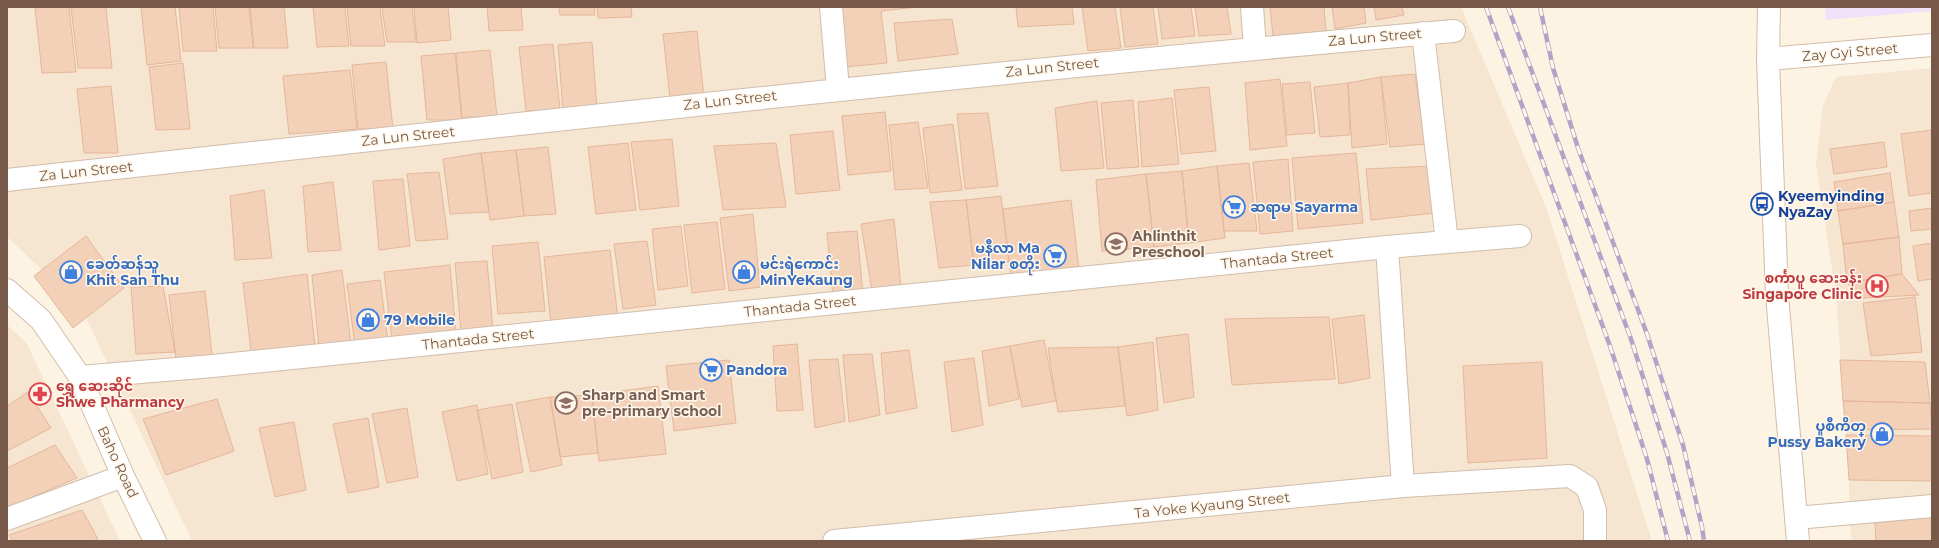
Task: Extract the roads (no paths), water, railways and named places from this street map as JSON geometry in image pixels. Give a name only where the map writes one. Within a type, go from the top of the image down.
[{"type":"street","points":[[831,7],[838,89]]},
{"type":"street","points":[[1252,7],[1255,48]]},
{"type":"street","points":[[1769,7],[1768,59],[1777,295],[1798,541]]},
{"type":"street","name":"Za Lun Street","points":[[7,180],[838,89],[1255,48],[1454,31]]},
{"type":"street","points":[[1423,33],[1447,242]]},
{"type":"street","name":"Zay Gyi Street","points":[[1768,59],[1932,46]]},
{"type":"street","name":"Thantada Street","points":[[80,377],[213,366],[1387,246],[1520,236]]},
{"type":"street","points":[[1387,246],[1402,486]]},
{"type":"street","name":"Baho Road","points":[[7,290],[41,320],[80,377],[123,476],[156,541]]},
{"type":"street","points":[[7,519],[123,476]]},
{"type":"street","name":"Ta Yoke Kyaung Street","points":[[834,541],[1402,486],[1570,476],[1587,487],[1595,510],[1595,541]]},
{"type":"street","points":[[1796,518],[1932,506]]},
{"type":"railway","points":[[1486,7],[1610,346],[1647,459],[1668,541]]},
{"type":"railway","points":[[1508,7],[1631,339],[1667,453],[1690,541]]},
{"type":"railway","points":[[1540,7],[1553,68],[1578,148],[1647,334],[1683,445],[1704,541]]},
{"type":"place","name":"Kyeemyinding NyaZay","points":[[1762,204]]},
{"type":"place","name":"ဆရာမ Sayarma","points":[[1234,207]]},
{"type":"place","name":"Ahlinthit Preschool","points":[[1116,244]]},
{"type":"place","name":"မနီလာ Ma Nilar စတိုး","points":[[1055,256]]},
{"type":"place","name":"ခေတ်ဆန်သူ Khit San Thu","points":[[71,272]]},
{"type":"place","name":"မင်းရဲကောင်း MinYeKaung","points":[[744,272]]},
{"type":"place","name":"စင်္ကာပူ ဆေးခန်း Singapore Clinic","points":[[1877,286]]},
{"type":"place","name":"79 Mobile","points":[[368,320]]},
{"type":"place","name":"Pandora","points":[[711,370]]},
{"type":"place","name":"ရွှေ ဆေးဆိုင် Shwe Pharmancy","points":[[40,394]]},
{"type":"place","name":"Sharp and Smart pre-primary school","points":[[566,403]]},
{"type":"place","name":"ပူစီကိတ္ Pussy Bakery","points":[[1882,434]]}]
